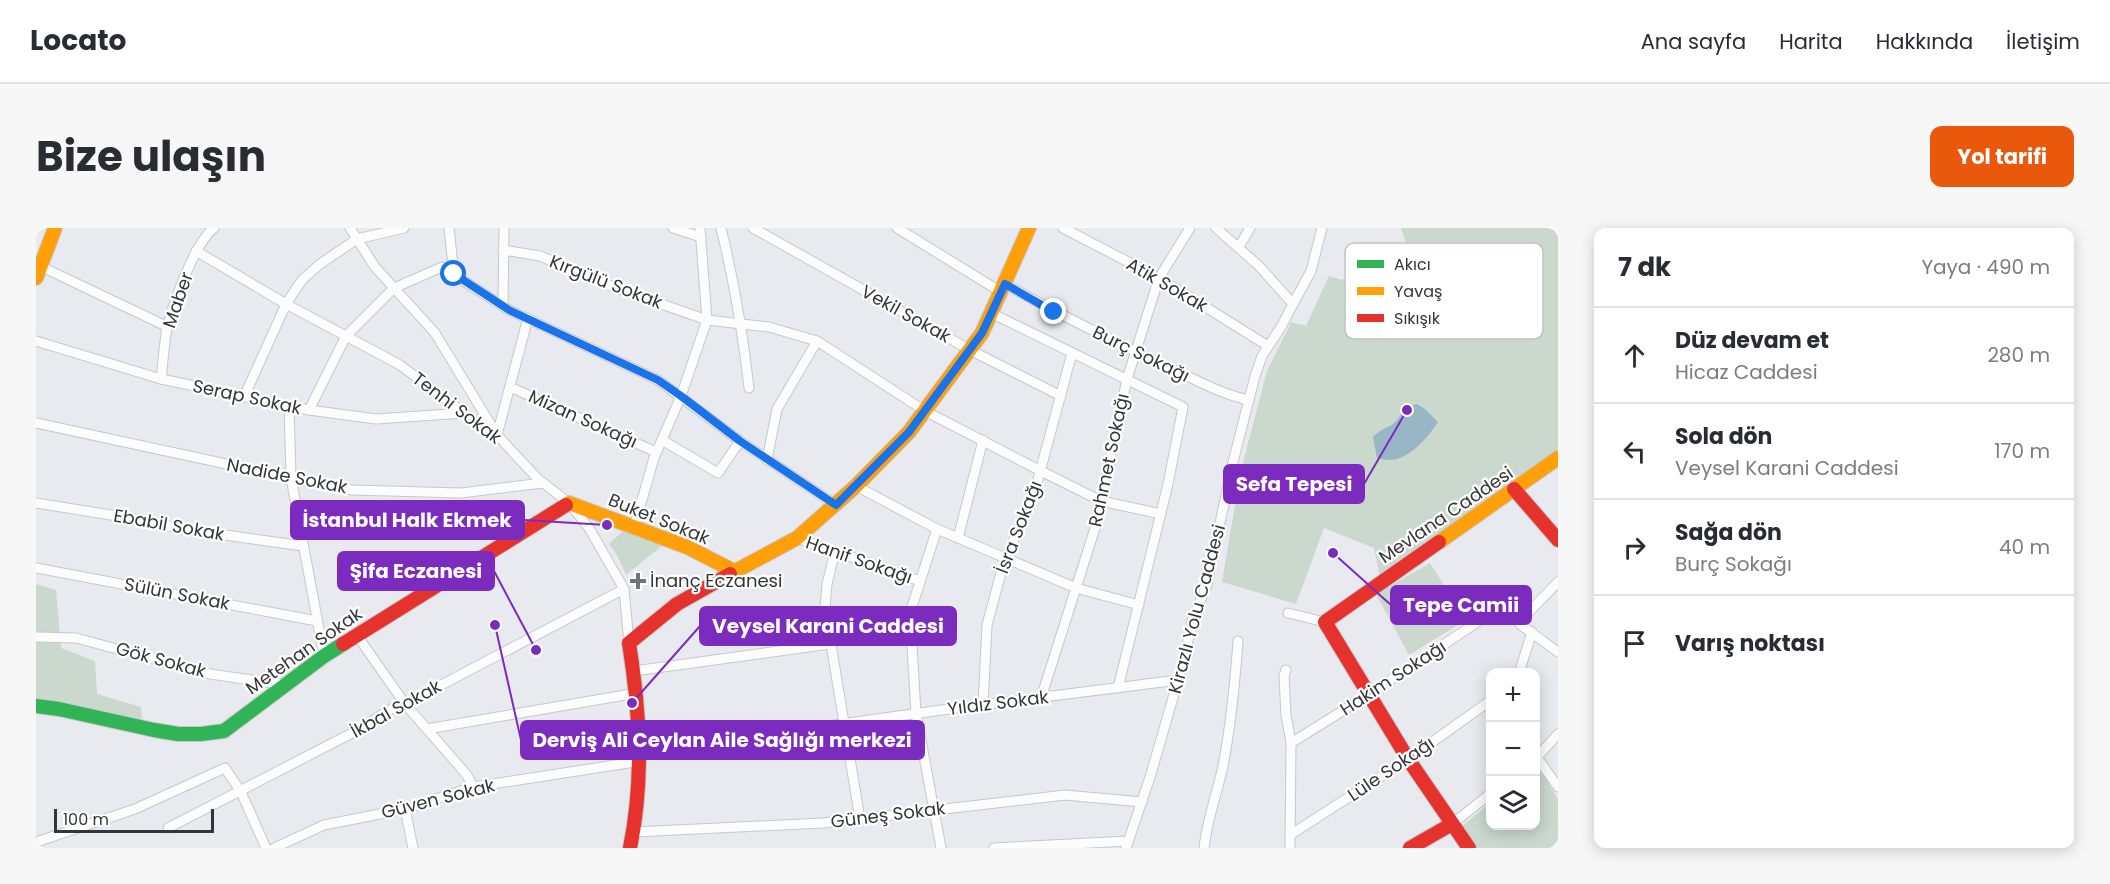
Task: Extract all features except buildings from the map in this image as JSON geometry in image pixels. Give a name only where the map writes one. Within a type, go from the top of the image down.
[{"type":"street","points":[[55,228],[38,272],[168,327]]},
{"type":"street","points":[[350,228],[375,267],[435,333],[498,435]]},
{"type":"street","points":[[244,397],[286,304],[302,280],[320,264],[357,239],[404,228]]},
{"type":"street","points":[[449,228],[454,274]]},
{"type":"street","points":[[503,306],[504,228]]},
{"type":"street","points":[[634,528],[656,452],[681,396],[707,320],[700,233],[673,228]]},
{"type":"street","points":[[721,228],[741,324],[749,388]]},
{"type":"street","name":"Vekil Sokak","points":[[753,228],[970,350],[1061,396]]},
{"type":"street","name":"Burç Sokağı","points":[[897,228],[1003,288],[1230,396],[1249,400]]},
{"type":"street","points":[[629,848],[640,796],[641,757],[637,693],[629,643],[664,612],[797,538],[836,505],[909,432],[982,333],[1029,228]]},
{"type":"street","name":"Atik Sokak","points":[[1063,228],[1159,278],[1268,346]]},
{"type":"street","name":"Rahmet Sokağı","points":[[1041,698],[1096,525],[1126,379],[1159,278],[1190,228]]},
{"type":"street","points":[[1216,228],[1259,266],[1293,304]]},
{"type":"street","points":[[1239,247],[1250,228]]},
{"type":"street","name":"Kirazlı Yolu Caddesi","points":[[1127,845],[1178,680],[1193,618],[1207,585],[1232,466],[1262,356],[1311,271],[1322,228]]},
{"type":"street","name":"Maber","points":[[161,379],[168,327],[196,251],[209,230]]},
{"type":"street","name":"Kırgülü Sokak","points":[[503,250],[540,256],[613,287],[707,320],[769,327],[817,341],[925,411],[1041,471],[1101,501],[1161,514]]},
{"type":"street","name":"Tenhi Sokak","points":[[196,251],[286,304],[400,365],[464,413],[498,435],[542,483],[569,502],[589,528],[624,589],[629,643]]},
{"type":"street","points":[[309,410],[346,336],[394,288],[442,267],[503,306],[658,380],[767,460],[836,505]]},
{"type":"street","points":[[991,313],[1183,407],[1161,514],[1118,688]]},
{"type":"street","points":[[498,435],[528,318]]},
{"type":"street","name":"Serap Sokak","points":[[36,341],[161,379],[309,410],[376,419],[464,413]]},
{"type":"street","points":[[767,460],[777,409],[817,341]]},
{"type":"street","name":"İsra Sokağı","points":[[984,705],[987,625],[1006,558],[1041,471],[1072,352]]},
{"type":"street","name":"Mizan Sokağı","points":[[510,387],[656,452]]},
{"type":"street","points":[[289,406],[291,478],[324,656]]},
{"type":"street","name":"Nadide Sokak","points":[[36,423],[352,490],[461,493],[542,483]]},
{"type":"street","name":"Mizan Sokağı","points":[[662,440],[717,473],[740,441]]},
{"type":"street","points":[[958,538],[983,440]]},
{"type":"street","name":"Mevlana Caddesi","points":[[1325,622],[1392,572],[1558,458]]},
{"type":"street","points":[[856,486],[937,529],[1076,588],[1138,605]]},
{"type":"street","points":[[1514,489],[1558,540]]},
{"type":"street","name":"Buket Sokak","points":[[569,502],[687,548],[734,571]]},
{"type":"street","name":"Metehan Sokak","points":[[36,706],[56,707],[169,733],[212,734],[224,731],[356,634],[569,502]]},
{"type":"street","name":"Ebabil Sokak","points":[[36,503],[142,520],[182,529],[303,546]]},
{"type":"street","points":[[937,529],[910,613],[916,713],[941,848]]},
{"type":"street","name":"Hanif Sokağı","points":[[797,538],[920,581]]},
{"type":"street","points":[[835,551],[827,584],[825,608],[860,819]]},
{"type":"street","name":"Sülün Sokak","points":[[36,568],[317,621]]},
{"type":"street","points":[[1558,582],[1528,613],[1521,625],[1558,652]]},
{"type":"street","name":"İkbal Sokak","points":[[168,828],[356,731],[396,706],[405,704],[624,589]]},
{"type":"street","name":"Hakim Sokağı","points":[[1290,743],[1368,695],[1503,605],[1521,625]]},
{"type":"street","points":[[1288,613],[1325,622],[1408,759],[1469,848]]},
{"type":"street","points":[[1520,668],[1532,632]]},
{"type":"street","points":[[356,634],[405,704],[467,775],[473,787]]},
{"type":"street","name":"Gök Sokak","points":[[36,637],[76,638],[210,674],[286,685]]},
{"type":"street","points":[[1204,848],[1207,824],[1222,769],[1233,711],[1238,641]]},
{"type":"street","points":[[634,671],[830,644]]},
{"type":"street","points":[[1286,670],[1284,676],[1286,715],[1290,743],[1290,848]]},
{"type":"street","name":"Yıldız Sokak","points":[[641,757],[916,713],[1178,680]]},
{"type":"street","points":[[427,729],[637,693]]},
{"type":"street","name":"Lüle Sokağı","points":[[1290,836],[1408,759],[1486,704]]},
{"type":"street","points":[[1540,753],[1558,734]]},
{"type":"street","name":"Güven Sokak","points":[[274,848],[324,825],[405,809],[473,787],[641,757]]},
{"type":"street","points":[[1540,762],[1558,787]]},
{"type":"street","points":[[39,841],[135,809],[225,768],[241,792],[267,848]]},
{"type":"street","name":"Güneş Sokak","points":[[634,832],[823,823],[1065,795],[1142,802]]},
{"type":"street","points":[[1410,848],[1452,824],[1486,798]]},
{"type":"street","points":[[405,809],[413,848]]},
{"type":"street","points":[[994,848],[1127,845]]},
{"type":"shaded area","points":[[1401,228],[1558,228],[1558,449],[1380,577],[1374,548],[1324,528],[1296,604],[1222,582],[1241,470],[1267,371],[1291,322],[1306,326],[1329,276],[1342,280],[1345,278],[1345,339],[1543,339],[1543,243],[1406,243]]},
{"type":"shaded area","points":[[623,531],[664,544],[626,575],[609,544]]},
{"type":"shaded area","points":[[1430,563],[1466,620],[1409,655],[1376,594]]},
{"type":"shaded area","points":[[36,584],[56,590],[61,648],[95,661],[97,694],[141,707],[142,722],[36,704]]},
{"type":"shaded area","points":[[1540,771],[1558,799],[1558,848],[1477,848],[1461,827],[1486,806],[1486,830],[1540,830]]},
{"type":"water","points":[[1417,404],[1438,422],[1434,428],[1418,446],[1405,456],[1391,460],[1377,458],[1373,437],[1397,421],[1404,408]]},
{"type":"traffic: fast","points":[[36,706],[178,734],[224,731],[343,644]]},
{"type":"traffic: slow","points":[[36,278],[55,228]]},
{"type":"traffic: slow","points":[[730,574],[797,538],[856,486],[909,432],[982,333],[1029,228]]},
{"type":"traffic: slow","points":[[1439,542],[1558,458]]},
{"type":"traffic: slow","points":[[566,505],[569,503],[687,547],[734,571]]},
{"type":"traffic: jam","points":[[1514,489],[1558,540]]},
{"type":"traffic: jam","points":[[343,644],[566,505]]},
{"type":"traffic: jam","points":[[1439,542],[1325,622],[1408,759],[1469,848]]},
{"type":"traffic: jam","points":[[630,848],[637,797],[639,745],[636,694],[629,643],[677,604],[730,574]]},
{"type":"traffic: jam","points":[[1410,848],[1452,824]]},
{"type":"place","name":"Sefa Tepesi","points":[[1407,410]]},
{"type":"place","name":"İstanbul Halk Ekmek","points":[[607,525]]},
{"type":"place","name":"Tepe Camii","points":[[1333,553]]},
{"type":"place","name":"İnanç Eczanesi","points":[[638,581]]},
{"type":"place","name":"Derviş Ali Ceylan Aile Sağlığı merkezi","points":[[495,625]]},
{"type":"place","name":"Şifa Eczanesi","points":[[536,650]]},
{"type":"place","name":"Veysel Karani Caddesi","points":[[632,703]]},
{"type":"route","points":[[454,274],[509,310],[658,380],[767,460],[836,505],[909,432],[982,333],[1005,284],[1054,312]]}]
